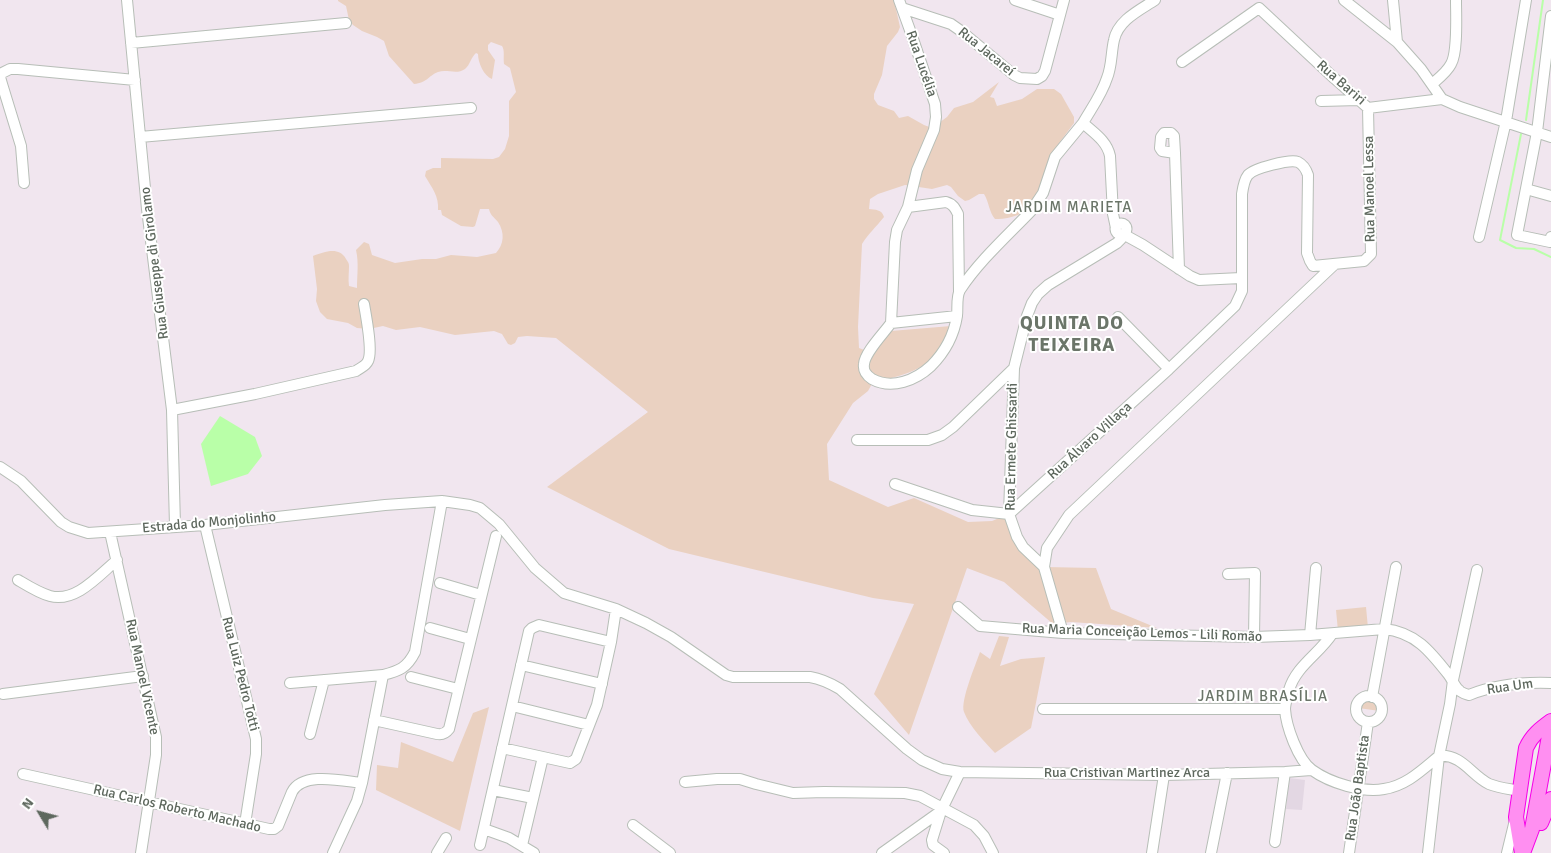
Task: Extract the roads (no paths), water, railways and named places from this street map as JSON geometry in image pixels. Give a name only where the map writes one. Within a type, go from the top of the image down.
[{"type":"highway","points":[[1522,853],[1516,816],[1526,748],[1538,730],[1551,721]]},
{"type":"highway","points":[[1522,853],[1532,829],[1551,726]]},
{"type":"highway","points":[[1546,823],[1551,766]]},
{"type":"highway","points":[[1533,853],[1546,823],[1551,799]]},
{"type":"street","name":"Rua Giuseppe di Girolamo","points":[[127,0],[147,208],[172,410],[175,526]]},
{"type":"street","points":[[1015,0],[1060,15],[1064,0]]},
{"type":"street","points":[[959,292],[978,267],[1031,211],[1043,193],[1055,157],[1083,123],[1107,80],[1111,66],[1114,38],[1118,30],[1124,21],[1155,0]]},
{"type":"street","points":[[1344,0],[1397,42],[1421,69],[1442,99],[1460,107],[1551,137]]},
{"type":"street","points":[[1393,0],[1397,42]]},
{"type":"street","points":[[1432,84],[1452,63],[1456,0]]},
{"type":"street","points":[[1479,237],[1506,122],[1526,0]]},
{"type":"street","name":"Rua Jacareí","points":[[900,4],[926,17],[951,24],[1014,75],[1026,79],[1037,79],[1045,71],[1060,15]]},
{"type":"street","name":"Rua Lucélia","points":[[892,323],[897,230],[908,207],[915,178],[934,130],[936,117],[935,104],[900,4]]},
{"type":"street","points":[[1182,62],[1258,4]]},
{"type":"street","name":"Rua Bariri","points":[[1258,4],[1334,78],[1368,108],[1442,99]]},
{"type":"street","points":[[1551,16],[1537,132],[1517,235],[1550,242],[1551,237]]},
{"type":"street","points":[[911,33],[926,17]]},
{"type":"street","points":[[131,43],[346,23]]},
{"type":"street","points":[[24,183],[21,146],[0,77],[2,73],[10,68],[134,80]]},
{"type":"street","points":[[1321,101],[1359,100]]},
{"type":"street","points":[[140,137],[471,108]]},
{"type":"street","name":"Rua Manoel Lessa","points":[[1241,278],[1243,184],[1249,174],[1290,161],[1306,168],[1308,175],[1307,252],[1313,266],[1364,261],[1371,254],[1368,108]]},
{"type":"street","points":[[1083,123],[1106,143],[1109,149],[1113,214],[1120,230],[1199,280],[1241,278]]},
{"type":"street","points":[[1175,153],[1179,268]]},
{"type":"street","points":[[1526,189],[1551,196]]},
{"type":"street","points":[[908,207],[946,202],[952,204],[958,214],[959,292],[957,316],[954,331],[947,346],[930,366],[910,380],[887,384],[867,376],[864,370],[864,362],[868,353],[892,323],[957,316]]},
{"type":"street","name":"Rua Ermete Ghissardi","points":[[1062,633],[1044,568],[1017,537],[1009,514],[1014,368],[1027,316],[1038,294],[1054,281],[1119,241],[1120,230]]},
{"type":"street","points":[[1044,568],[1047,548],[1069,515],[1335,264]]},
{"type":"street","points":[[958,267],[978,267]]},
{"type":"street","name":"Rua Álvaro Villaça","points":[[1009,514],[1234,306],[1242,291],[1241,278]]},
{"type":"street","points":[[172,410],[256,394],[356,371],[368,361],[370,352],[364,304]]},
{"type":"street","points":[[1118,317],[1168,369]]},
{"type":"street","points":[[857,440],[928,440],[942,435],[953,427],[1014,368]]},
{"type":"street","name":"Estrada do Monjolinho","points":[[0,467],[21,481],[62,522],[69,527],[88,533],[205,525],[385,505],[442,501],[470,505],[480,508],[499,524],[535,568],[564,593],[616,609]]},
{"type":"street","points":[[895,484],[972,510],[1009,514]]},
{"type":"street","points":[[290,684],[383,675],[399,671],[412,659],[415,652],[442,501]]},
{"type":"street","name":"Rua Luiz Pedro Totti","points":[[205,525],[256,739],[256,754],[245,824]]},
{"type":"street","name":"Rua Manoel Vicente","points":[[110,532],[143,676],[156,746],[142,853]]},
{"type":"street","points":[[374,720],[441,735],[449,729],[496,536]]},
{"type":"street","points":[[18,580],[50,596],[67,596],[81,590],[116,560]]},
{"type":"street","points":[[1372,697],[1396,567]]},
{"type":"street","points":[[1310,635],[1316,568]]},
{"type":"street","points":[[1428,853],[1439,756],[1477,570]]},
{"type":"street","points":[[1228,574],[1255,573],[1254,637]]},
{"type":"street","points":[[440,584],[481,595]]},
{"type":"street","name":"Rua Maria Conceição Lemos - Lili Romão","points":[[958,607],[980,626],[1062,633],[1254,637],[1332,634],[1384,629]]},
{"type":"street","points":[[502,748],[570,762],[574,761],[578,756],[602,684],[616,609]]},
{"type":"street","name":"Rua Cristivan Martinez Arca","points":[[616,609],[658,629],[726,675],[733,677],[810,677],[831,683],[907,749],[922,760],[942,769],[960,772],[1164,775],[1312,770]]},
{"type":"street","points":[[480,845],[529,631],[539,625],[611,642]]},
{"type":"street","points":[[430,628],[470,639]]},
{"type":"street","name":"Rua Um","points":[[1384,629],[1395,630],[1415,639],[1431,654],[1459,690],[1469,695]]},
{"type":"street","points":[[1332,634],[1324,646],[1298,671],[1290,689],[1285,709],[1294,743],[1300,756],[1312,770],[1344,785],[1358,789],[1386,789],[1409,780],[1439,756],[1448,756],[1456,759],[1487,783],[1520,791]]},
{"type":"street","points":[[521,665],[602,684]]},
{"type":"street","points":[[334,853],[350,818],[362,783],[383,675]]},
{"type":"street","points":[[2,694],[143,676]]},
{"type":"street","points":[[411,677],[458,689]]},
{"type":"street","points":[[310,734],[324,680]]},
{"type":"street","name":"Rua Um","points":[[1450,704],[1469,695],[1507,684],[1528,682],[1551,683]]},
{"type":"street","points":[[1372,697],[1380,704],[1381,712],[1375,721],[1368,722],[1358,717],[1356,707],[1363,698],[1372,697]]},
{"type":"street","points":[[512,706],[589,725]]},
{"type":"street","points":[[1042,709],[1285,709]]},
{"type":"street","name":"Rua João Baptista","points":[[1349,853],[1368,722]]},
{"type":"street","points":[[522,845],[543,757]]},
{"type":"street","points":[[944,853],[933,845],[932,840],[942,809],[960,772]]},
{"type":"street","points":[[1275,842],[1285,772]]},
{"type":"street","points":[[1211,853],[1227,773]]},
{"type":"street","name":"Rua Carlos Roberto Machado","points":[[23,774],[269,829],[274,829],[278,826],[294,787],[306,780],[318,779],[362,783]]},
{"type":"street","points":[[1152,853],[1164,775]]},
{"type":"street","points":[[685,782],[740,779],[794,793],[905,793],[920,796],[974,825],[993,853]]},
{"type":"street","points":[[493,790],[533,798]]},
{"type":"street","points":[[882,853],[942,809]]},
{"type":"street","points":[[1507,853],[1516,816]]},
{"type":"street","points":[[633,826],[670,853]]},
{"type":"street","points":[[484,829],[522,845],[534,853]]},
{"type":"street","points":[[437,853],[446,838]]},
{"type":"waterway","points":[[1526,120],[1543,0]]},
{"type":"waterway","points":[[1521,134],[1500,240],[1516,248],[1534,249],[1551,257]]},
{"type":"district","name":"JARDIM MARIETA","points":[[1069,208]]},
{"type":"district","name":"QUINTA DO TEIXEIRA","points":[[1072,335]]},
{"type":"district","name":"JARDIM BRASÍLIA","points":[[1263,697]]}]
